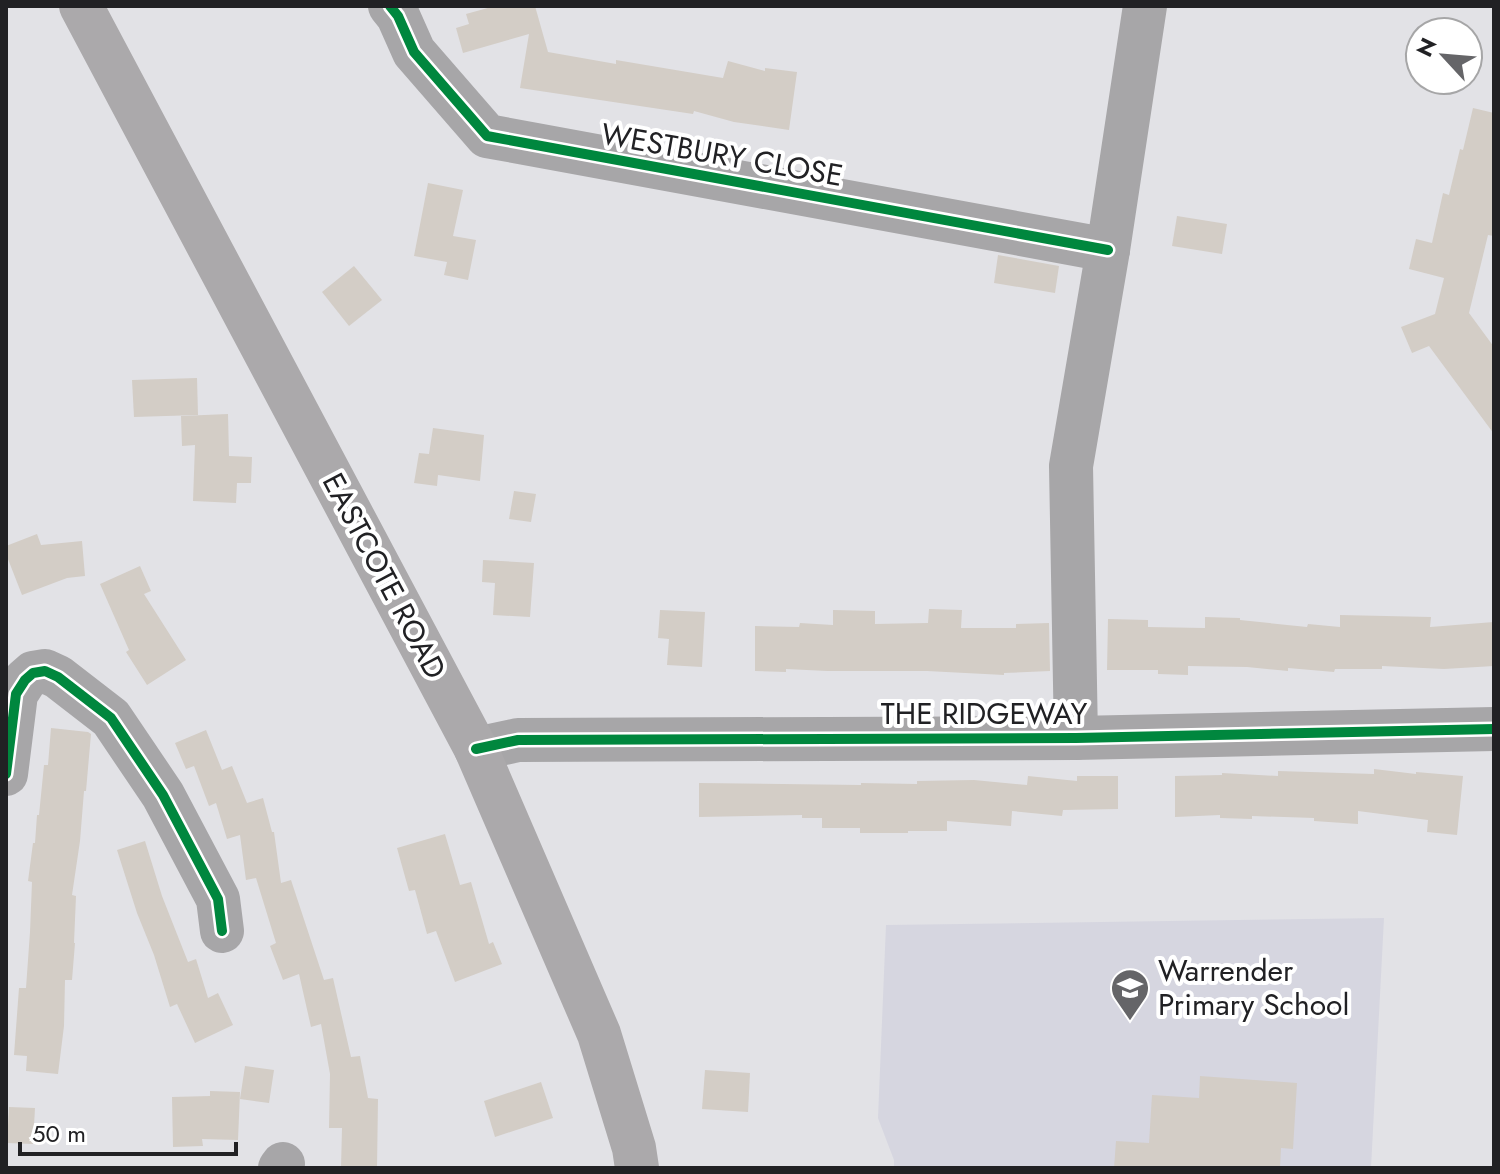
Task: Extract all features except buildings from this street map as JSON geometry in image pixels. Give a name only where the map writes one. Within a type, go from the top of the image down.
[{"type":"main road","name":"EASTCOTE ROAD","points":[[81,6],[476,749],[599,1034],[634,1148],[637,1168]]},
{"type":"street","name":"WESTBURY CLOSE","points":[[390,6],[398,16],[414,52],[487,136],[1108,250]]},
{"type":"street","name":"WESTBURY CLOSE","points":[[419,6],[443,86]]},
{"type":"street","points":[[1076,738],[1071,466],[1145,6]]},
{"type":"street","points":[[6,774],[16,694],[33,673],[45,671],[58,677],[111,718],[163,795],[218,899],[222,931]]},
{"type":"street","name":"THE RIDGEWAY","points":[[476,749],[518,740],[1076,738],[1494,729]]},
{"type":"shaded area","name":"Warrender Primary School","points":[[1384,918],[1371,1168],[894,1168],[894,1160],[878,1118],[886,925]]},
{"type":"cycle path","points":[[390,6],[398,16],[414,52],[487,136],[1108,250]]},
{"type":"cycle path","points":[[6,774],[16,694],[33,673],[45,671],[58,677],[111,718],[163,795],[218,899],[222,931]]},
{"type":"cycle path","points":[[476,749],[518,740],[1076,738],[1494,729]]},
{"type":"place","name":"Warrender Primary School","points":[[1130,1022]]}]
